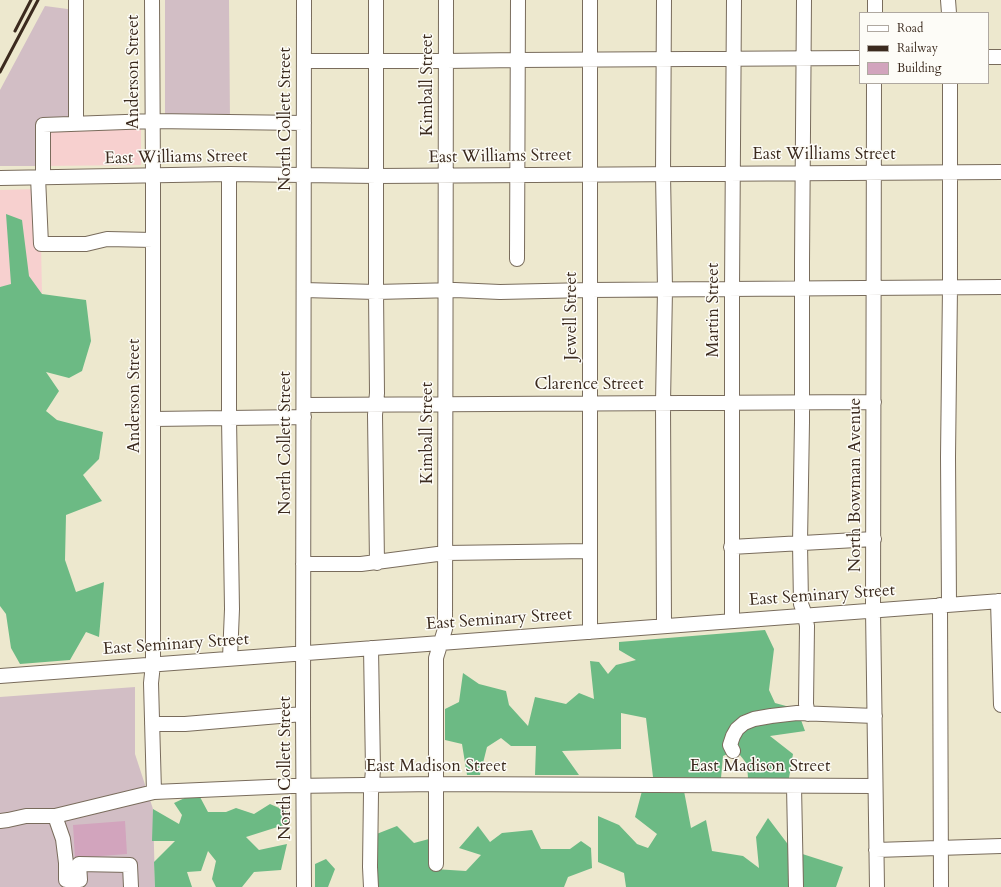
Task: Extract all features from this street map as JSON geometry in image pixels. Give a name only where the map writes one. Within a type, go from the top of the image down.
[{"type":"street","points":[[76,0],[76,124]]},
{"type":"street","name":"Anderson Street","points":[[152,0],[153,664],[151,683],[154,792]]},
{"type":"street","name":"North Collett Street","points":[[304,0],[304,887]]},
{"type":"street","points":[[376,0],[377,393],[375,405],[377,563]]},
{"type":"street","name":"Kimball Street","points":[[436,864],[436,658],[445,629],[446,0]]},
{"type":"street","points":[[517,259],[518,0]]},
{"type":"street","name":"Jewell Street","points":[[590,0],[590,632]]},
{"type":"street","points":[[664,0],[664,626]]},
{"type":"street","name":"Martin Street","points":[[732,621],[731,547],[734,0]]},
{"type":"street","points":[[804,0],[800,543],[801,604],[807,626],[806,704],[808,714]]},
{"type":"street","points":[[875,0],[875,12]]},
{"type":"street","points":[[948,0],[949,12]]},
{"type":"street","points":[[989,58],[1001,57]]},
{"type":"street","points":[[304,60],[446,61],[859,58]]},
{"type":"street","name":"North Bowman Avenue","points":[[874,84],[875,288],[873,610],[877,887]]},
{"type":"street","points":[[942,887],[950,288],[950,84]]},
{"type":"street","points":[[153,240],[107,239],[86,244],[41,244],[40,177],[43,125],[153,121],[304,123]]},
{"type":"street","name":"East Williams Street","points":[[0,178],[230,174],[377,176],[1001,172]]},
{"type":"street","points":[[230,174],[229,418],[232,609],[230,658]]},
{"type":"street","points":[[304,290],[376,292],[446,290],[500,292],[665,289],[1001,287]]},
{"type":"street","name":"Clarence Street","points":[[153,419],[229,418],[375,405],[874,402]]},
{"type":"street","points":[[731,547],[874,539]]},
{"type":"street","points":[[303,564],[377,563],[445,553],[590,551]]},
{"type":"street","points":[[1000,601],[1001,705]]},
{"type":"street","name":"East Seminary Street","points":[[0,676],[1000,601]]},
{"type":"street","points":[[371,648],[373,770],[370,867],[371,887]]},
{"type":"street","points":[[152,724],[185,724],[303,714]]},
{"type":"street","points":[[733,752],[730,745],[737,729],[744,723],[754,720],[771,716],[808,714],[875,716]]},
{"type":"street","name":"East Madison Street","points":[[0,821],[26,816],[55,816],[154,792],[304,786],[436,784],[875,786]]},
{"type":"street","points":[[794,786],[796,887]]},
{"type":"street","points":[[55,816],[63,838],[66,863],[66,880],[80,880],[79,864],[130,865],[131,887]]},
{"type":"street","points":[[876,850],[1001,846]]},
{"type":"shaded area","points":[[165,0],[229,0],[230,122],[165,121]]},
{"type":"shaded area","points":[[45,6],[75,10],[76,124],[43,125],[43,166],[0,166],[0,90]]},
{"type":"shaded area","points":[[141,122],[141,165],[43,166],[43,125]]},
{"type":"shaded area","points":[[38,189],[42,294],[11,285],[0,287],[0,190]]},
{"type":"shaded area","points":[[135,687],[135,754],[153,809],[155,887],[0,887],[0,697]]},
{"type":"green space","points":[[6,214],[22,220],[29,276],[42,294],[86,300],[91,341],[82,371],[69,378],[46,372],[59,391],[46,411],[57,420],[103,432],[99,459],[83,475],[102,501],[66,515],[65,560],[76,592],[104,582],[99,637],[86,632],[70,660],[20,664],[11,648],[6,614],[0,606],[0,287],[11,284]]},
{"type":"green space","points":[[765,630],[774,649],[769,690],[775,703],[797,709],[805,731],[770,736],[793,754],[789,778],[748,778],[747,764],[736,750],[723,756],[721,778],[653,777],[646,718],[621,713],[621,749],[562,751],[579,775],[535,775],[536,746],[511,746],[501,738],[487,747],[480,775],[467,775],[462,744],[445,740],[445,709],[459,702],[463,673],[479,684],[506,691],[509,705],[528,726],[535,697],[566,704],[579,693],[594,699],[590,661],[599,662],[608,674],[616,665],[636,660],[619,650],[619,642]]},
{"type":"green space","points":[[642,791],[684,791],[691,828],[706,820],[712,851],[743,856],[759,868],[756,837],[768,818],[793,851],[843,867],[836,887],[626,887],[624,873],[598,862],[598,816],[619,825],[637,844],[648,848],[657,834],[635,817]]},
{"type":"green space","points":[[189,796],[200,797],[208,812],[226,812],[236,808],[254,814],[270,804],[286,811],[287,824],[246,837],[259,850],[287,844],[281,870],[254,872],[242,887],[216,887],[212,879],[216,861],[208,851],[201,871],[187,872],[192,887],[155,887],[154,862],[175,841],[152,841],[153,809],[179,824],[182,815],[174,803]]},
{"type":"green space","points":[[397,826],[414,843],[429,839],[429,853],[434,869],[466,871],[481,855],[459,848],[478,826],[490,842],[502,833],[532,830],[541,849],[570,849],[581,841],[591,848],[592,868],[568,877],[564,887],[373,887],[374,835]]},
{"type":"green space","points":[[326,859],[335,869],[328,887],[315,887],[315,864]]},
{"type":"building","points":[[125,821],[127,854],[75,858],[73,825]]},
{"type":"railway","points":[[15,31],[31,0]]},
{"type":"railway","points":[[0,72],[38,0]]}]
